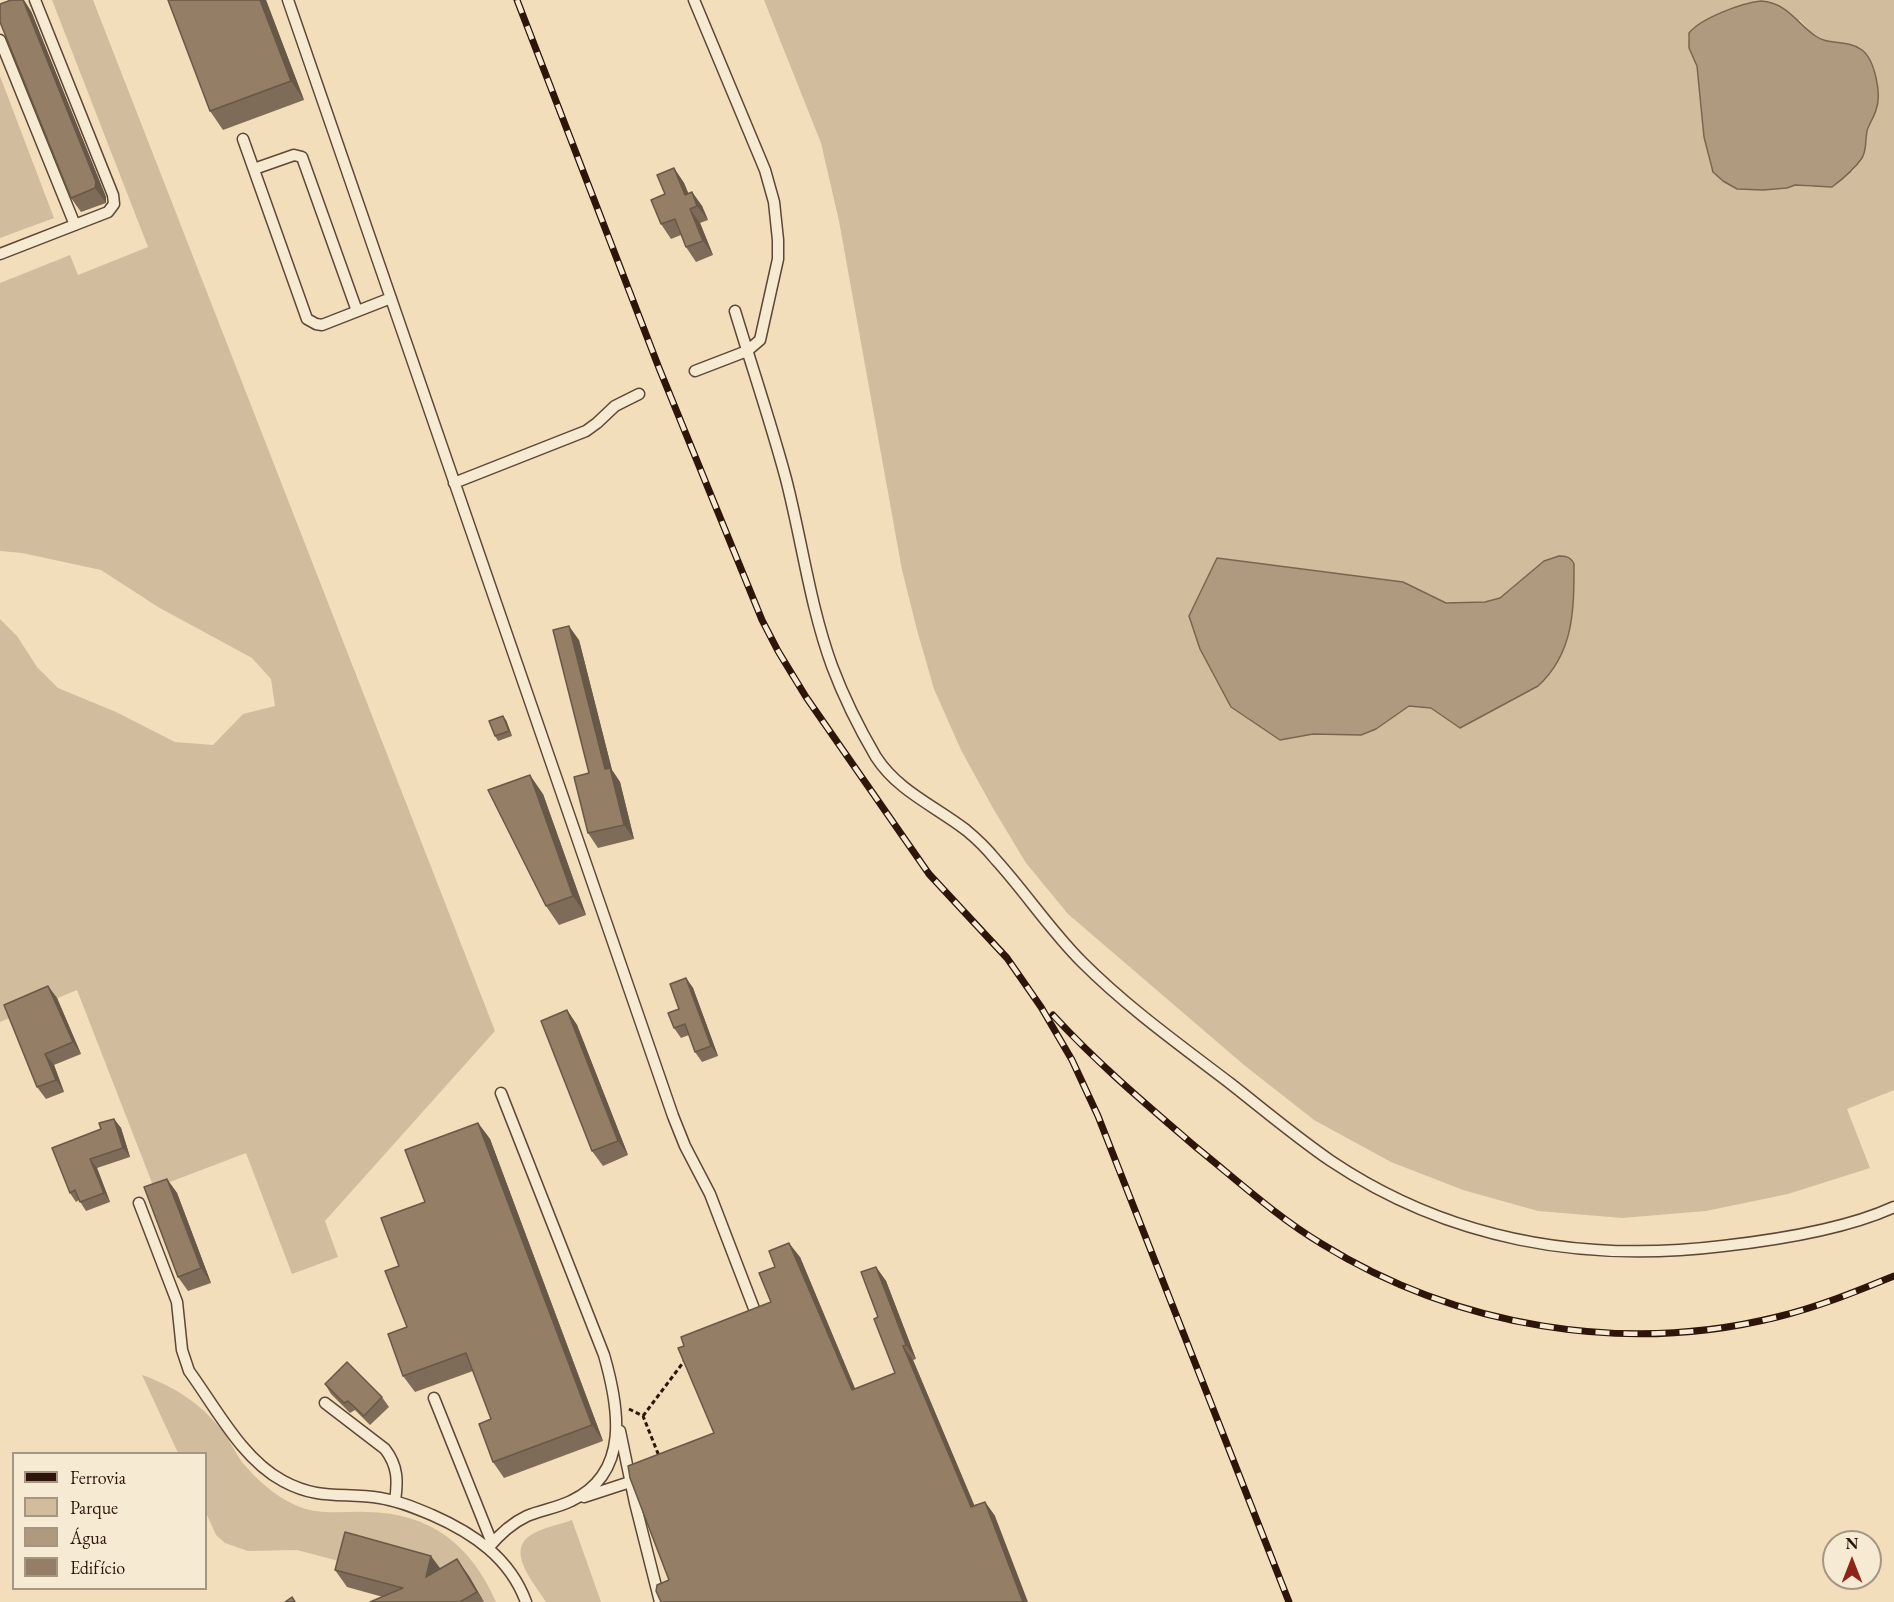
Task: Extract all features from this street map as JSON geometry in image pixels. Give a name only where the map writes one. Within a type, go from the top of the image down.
[{"type":"lane","points":[[0,254],[108,212],[114,199],[35,0]]},
{"type":"lane","points":[[288,0],[673,1116],[685,1146],[710,1194],[758,1319]]},
{"type":"lane","points":[[694,0],[765,170],[777,221],[778,260],[762,333],[757,345],[695,372]]},
{"type":"lane","points":[[0,40],[75,225]]},
{"type":"lane","points":[[243,138],[307,319],[322,325],[391,298]]},
{"type":"lane","points":[[254,169],[294,155],[302,157],[357,311]]},
{"type":"lane","points":[[735,311],[785,477],[829,657],[855,718],[880,762],[902,786],[967,831],[983,845],[1060,938],[1110,989],[1148,1021],[1329,1160],[1391,1195],[1456,1222],[1524,1241],[1594,1251],[1664,1252],[1740,1244],[1821,1229],[1859,1220],[1894,1207]]},
{"type":"lane","points":[[454,483],[586,430],[615,406],[639,394]]},
{"type":"lane","points":[[501,1093],[604,1355],[630,1482],[660,1602]]},
{"type":"lane","points":[[139,1203],[177,1302],[184,1360],[189,1371],[248,1453],[269,1473],[308,1492],[337,1497],[366,1497],[395,1501],[462,1529],[490,1545]]},
{"type":"lane","points":[[434,1398],[490,1545],[512,1574],[526,1602]]},
{"type":"lane","points":[[570,1502],[593,1486],[608,1466],[616,1443],[614,1402]]},
{"type":"lane","points":[[325,1403],[385,1449],[390,1456],[397,1472],[395,1501]]},
{"type":"lane","points":[[490,1545],[505,1530],[527,1516],[630,1482]]},
{"type":"path","points":[[643,1416],[683,1361],[693,1357]]},
{"type":"path","points":[[614,1402],[643,1416],[660,1460]]},
{"type":"green space","points":[[52,0],[93,0],[495,1031],[325,1221],[338,1257],[292,1274],[246,1153],[154,1188],[77,990],[0,1022],[0,619],[17,636],[37,667],[58,688],[116,712],[175,742],[213,745],[243,714],[275,706],[271,679],[252,658],[158,607],[101,570],[22,553],[0,551],[0,283],[70,255],[78,275],[148,247]]},
{"type":"green space","points":[[764,0],[1894,0],[1894,1090],[1847,1109],[1870,1168],[1788,1194],[1706,1211],[1622,1218],[1538,1211],[1463,1190],[1391,1162],[1314,1120],[1244,1065],[1068,914],[1026,863],[994,810],[961,750],[934,689],[902,570],[839,221],[821,143]],"holes":[[[1800,20],[1813,34],[1825,41],[1851,44],[1862,50],[1874,68],[1877,108],[1867,130],[1863,157],[1853,171],[1813,187],[1794,185],[1787,188],[1750,190],[1711,168],[1704,137],[1697,66],[1688,39],[1689,33],[1693,27]],[[1559,556],[1574,564],[1573,611],[1567,641],[1487,712],[1460,727],[1431,708],[1409,706],[1361,735],[1313,734],[1280,740],[1266,729],[1403,582],[1446,603],[1485,602],[1500,598],[1544,561]]]},
{"type":"green space","points":[[0,76],[54,218],[0,238]]},
{"type":"green space","points":[[142,1375],[175,1390],[203,1410],[223,1432],[247,1468],[280,1497],[313,1511],[367,1512],[411,1518],[446,1536],[474,1564],[496,1602],[484,1602],[469,1576],[445,1589],[297,1550],[248,1551],[225,1543],[216,1535],[207,1515],[207,1452],[178,1452]]},
{"type":"green space","points":[[572,1520],[601,1602],[546,1602],[525,1570],[521,1552],[522,1544],[528,1537],[543,1529]]},
{"type":"water","points":[[1761,1],[1778,5],[1819,38],[1862,50],[1871,61],[1878,87],[1878,104],[1867,131],[1864,155],[1845,177],[1832,187],[1795,185],[1763,190],[1737,189],[1713,172],[1704,137],[1697,66],[1689,48],[1689,33],[1695,27],[1722,12]]},
{"type":"water","points":[[1559,556],[1568,557],[1574,564],[1570,630],[1559,659],[1538,686],[1460,728],[1431,708],[1409,706],[1376,729],[1361,735],[1313,734],[1280,740],[1231,707],[1200,649],[1189,616],[1217,558],[1403,582],[1446,603],[1485,602],[1500,598],[1544,561]]},
{"type":"building","points":[[11,0],[23,0],[96,182],[95,188],[71,198],[0,22],[0,4]]},
{"type":"building","points":[[168,0],[260,0],[291,81],[210,111]]},
{"type":"building","points":[[674,168],[685,195],[692,192],[697,206],[690,209],[703,241],[686,247],[675,219],[661,224],[651,200],[665,194],[657,175]]},
{"type":"building","points":[[569,626],[605,769],[610,768],[624,825],[588,833],[574,777],[589,773],[553,630]]},
{"type":"building","points":[[503,716],[509,731],[495,736],[489,721]]},
{"type":"building","points":[[530,775],[573,896],[546,906],[488,790]]},
{"type":"building","points":[[686,978],[711,1046],[695,1052],[685,1024],[674,1028],[668,1013],[679,1009],[670,984]]},
{"type":"building","points":[[48,986],[73,1042],[45,1054],[56,1080],[37,1087],[4,1005]]},
{"type":"building","points":[[567,1010],[618,1141],[592,1151],[541,1021]]},
{"type":"building","points":[[114,1119],[123,1148],[90,1159],[104,1193],[80,1202],[75,1190],[70,1193],[52,1148],[101,1129],[99,1123]]},
{"type":"building","points":[[478,1123],[592,1425],[493,1462],[479,1424],[491,1419],[466,1353],[403,1376],[388,1334],[407,1327],[385,1271],[399,1266],[381,1218],[425,1202],[405,1150]]},
{"type":"building","points":[[167,1179],[201,1268],[178,1277],[144,1187]]},
{"type":"building","points":[[789,1243],[852,1390],[895,1373],[874,1319],[878,1317],[861,1272],[876,1267],[906,1345],[903,1346],[971,1507],[985,1502],[1023,1602],[661,1602],[656,1591],[657,1585],[669,1580],[630,1478],[628,1466],[714,1433],[678,1348],[684,1346],[681,1337],[771,1302],[759,1273],[775,1267],[769,1251]]},
{"type":"building","points":[[347,1362],[382,1397],[364,1416],[348,1401],[344,1403],[325,1384]]},
{"type":"building","points":[[345,1532],[431,1556],[426,1577],[457,1559],[477,1592],[460,1602],[370,1602],[403,1588],[335,1570]]},
{"type":"building","points":[[292,1597],[295,1602],[285,1602]]},
{"type":"railway","points":[[517,0],[659,368],[762,620],[806,697],[929,874],[1007,958],[1041,1007],[1072,1060],[1098,1116],[1289,1602]]},
{"type":"railway","points":[[1053,1015],[1105,1067],[1160,1116],[1289,1222],[1322,1244],[1374,1273],[1428,1296],[1485,1314],[1542,1326],[1601,1332],[1660,1333],[1719,1328],[1807,1309],[1894,1276]]}]
